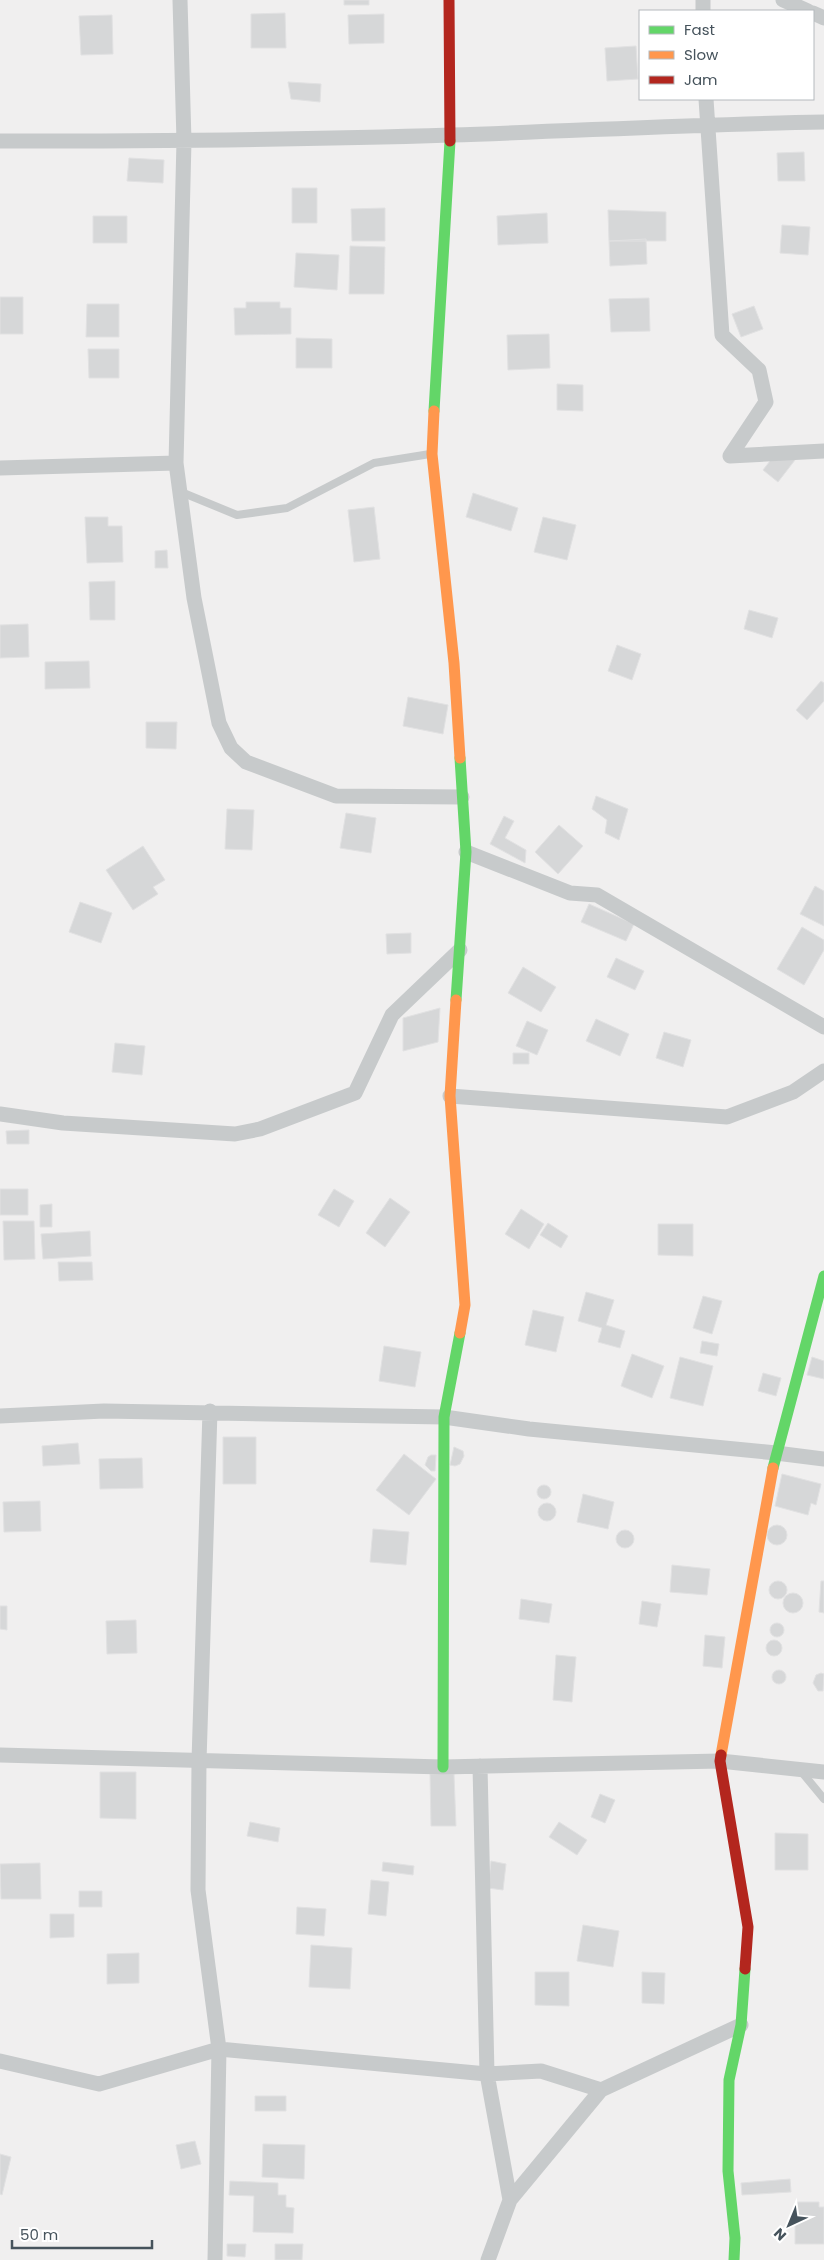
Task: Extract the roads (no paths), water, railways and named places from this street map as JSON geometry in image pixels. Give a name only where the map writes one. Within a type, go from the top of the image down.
[{"type":"street","points":[[180,0],[184,140],[176,463],[194,598],[218,723],[231,748],[246,762],[336,796],[462,797]]},
{"type":"street","points":[[443,1767],[444,1417],[465,1305],[450,1096],[466,852],[454,663],[432,454],[450,135],[449,0]]},
{"type":"street","points":[[783,0],[806,10]]},
{"type":"street","points":[[706,100],[706,124],[722,335],[759,370],[766,402],[730,456],[824,451]]},
{"type":"street","points":[[0,141],[450,135],[706,124],[824,122]]},
{"type":"street","points":[[0,468],[176,463]]},
{"type":"street","points":[[466,852],[570,893],[596,895],[824,1026]]},
{"type":"street","points":[[0,1114],[63,1123],[197,1132],[235,1134],[260,1128],[355,1092],[392,1014],[460,950]]},
{"type":"street","points":[[450,1096],[727,1117],[794,1092],[824,1070]]},
{"type":"street","points":[[734,2260],[735,2238],[728,2171],[729,2080],[742,2025],[748,1927],[720,1761],[776,1453],[824,1276]]},
{"type":"street","points":[[0,1416],[104,1411],[210,1411],[444,1417],[529,1429],[824,1459]]},
{"type":"street","points":[[210,1411],[199,1761],[198,1890],[219,2049],[216,2260]]},
{"type":"street","points":[[0,1755],[443,1767],[720,1761],[824,1772]]},
{"type":"street","points":[[480,1766],[487,2074],[510,2200]]},
{"type":"street","points":[[488,2260],[510,2200],[601,2090],[742,2025]]},
{"type":"street","points":[[0,2061],[99,2084],[219,2049],[487,2074],[541,2072],[601,2090]]},
{"type":"lane","points":[[181,492],[237,515],[287,508],[374,463],[432,454]]},
{"type":"lane","points":[[800,1770],[824,1799]]}]
